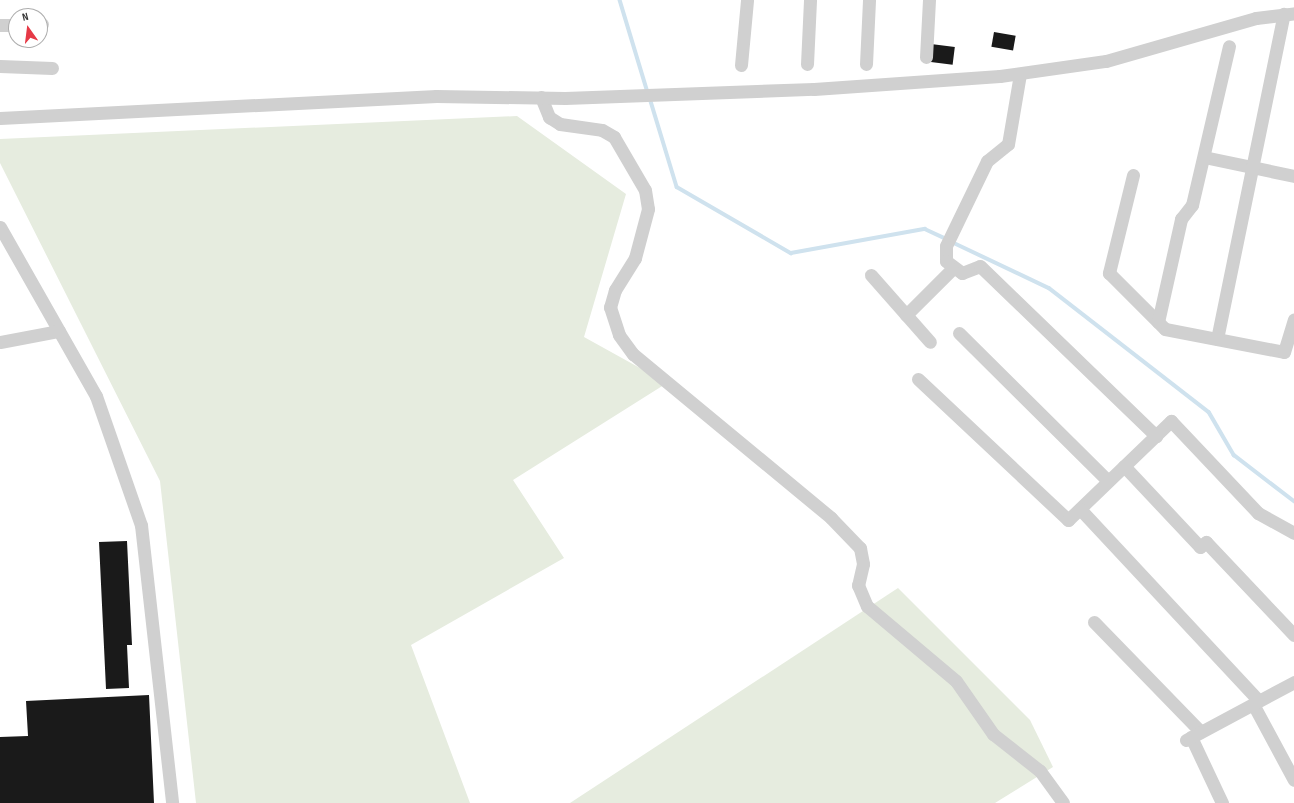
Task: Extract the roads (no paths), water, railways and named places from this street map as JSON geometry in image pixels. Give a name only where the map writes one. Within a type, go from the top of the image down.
[{"type":"street","points":[[741,65],[747,0]]},
{"type":"street","points":[[807,64],[810,0]]},
{"type":"street","points":[[866,64],[868,0]]},
{"type":"street","points":[[926,56],[929,0]]},
{"type":"street","points":[[0,118],[260,102],[436,96],[541,97],[814,90],[1020,74],[1106,61],[1289,14],[1253,166],[1217,340]]},
{"type":"street","points":[[1158,322],[1181,219],[1192,205],[1229,46]]},
{"type":"street","points":[[0,66],[52,68]]},
{"type":"street","points":[[1020,74],[1008,144],[987,161],[946,246],[945,256],[952,269],[967,273],[980,266],[1156,436]]},
{"type":"street","points":[[541,97],[550,118],[560,124],[602,130],[614,138],[645,190],[648,209],[635,258],[615,290],[610,307],[619,336],[633,354],[831,518],[860,548],[863,564],[858,585],[867,606],[956,681],[993,734],[1040,771],[1063,803]]},
{"type":"street","points":[[1204,157],[1253,166],[1294,176]]},
{"type":"street","points":[[1133,175],[1109,273],[1165,329],[1284,352],[1294,320]]},
{"type":"street","points":[[0,227],[96,396],[140,525],[172,803]]},
{"type":"street","points":[[906,315],[952,269]]},
{"type":"street","points":[[871,275],[930,342]]},
{"type":"street","points":[[0,342],[59,331]]},
{"type":"street","points":[[959,333],[1108,482]]},
{"type":"street","points":[[918,379],[1068,520],[1171,421],[1258,513],[1294,533]]},
{"type":"street","points":[[1124,466],[1200,547],[1206,542],[1294,635]]},
{"type":"street","points":[[1080,509],[1256,702],[1294,780]]},
{"type":"street","points":[[1094,622],[1193,736],[1222,803]]},
{"type":"street","points":[[1193,736],[1294,682]]},
{"type":"waterway","points":[[620,0],[648,93]]},
{"type":"waterway","points":[[650,98],[677,187],[791,253],[925,229],[946,239]]},
{"type":"waterway","points":[[952,242],[1049,288],[1209,412],[1234,455],[1294,501]]}]
